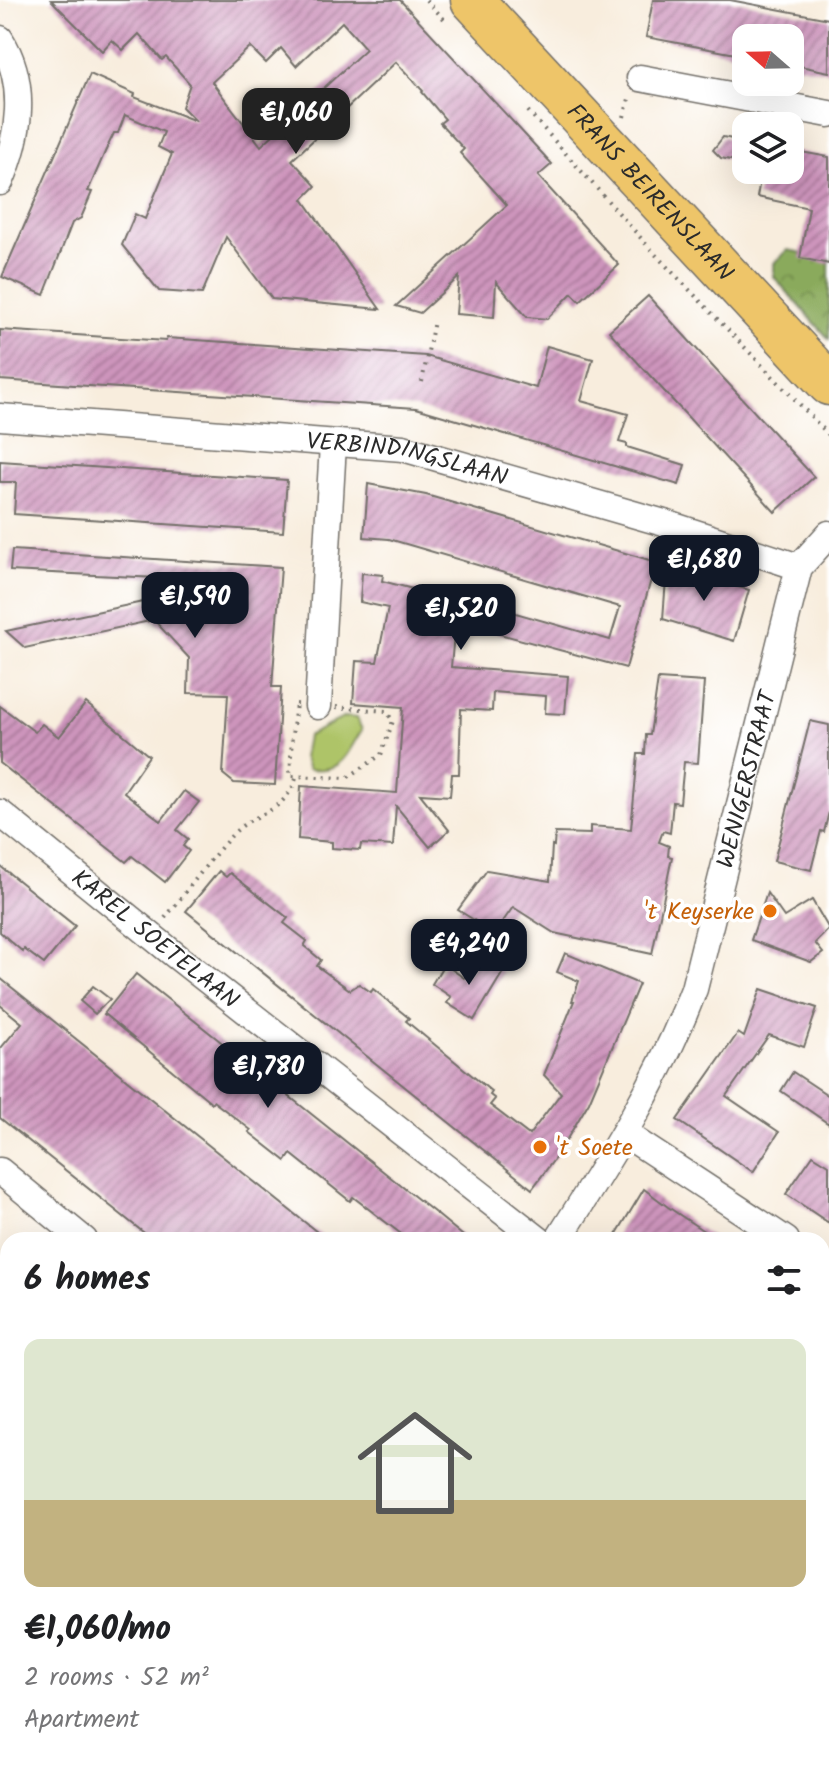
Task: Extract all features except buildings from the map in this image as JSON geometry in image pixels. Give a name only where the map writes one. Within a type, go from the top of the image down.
[{"type":"main road","name":"FRANS BEIRENSLAAN","points":[[459,10],[829,384]]},
{"type":"street","points":[[0,39],[16,75],[19,96],[16,128],[0,182]]},
{"type":"street","points":[[640,78],[829,114]]},
{"type":"street","name":"VERBINDINGSLAAN","points":[[0,417],[403,448],[671,525],[799,567]]},
{"type":"street","points":[[318,706],[333,444]]},
{"type":"street","name":"WENIGERSTRAAT","points":[[563,1232],[625,1134],[676,1035],[694,989],[799,567],[829,534]]},
{"type":"street","name":"KAREL SOETELAAN","points":[[0,813],[529,1232]]},
{"type":"street","points":[[625,1134],[774,1232]]},
{"type":"street","points":[[0,1171],[74,1232]]},
{"type":"path","points":[[426,0],[459,10]]},
{"type":"path","points":[[528,112],[655,254],[829,435]]},
{"type":"path","points":[[422,382],[434,321]]},
{"type":"path","points":[[296,704],[318,706],[386,711],[393,721],[381,755],[347,778],[290,776],[296,704]]},
{"type":"path","points":[[151,935],[236,831],[271,812],[291,793],[297,776]]},
{"type":"green space","points":[[788,250],[829,258],[829,339],[774,277],[774,263]]},
{"type":"green space","points":[[345,717],[357,718],[362,730],[347,754],[329,768],[308,769],[303,757],[307,736]]},
{"type":"place","name":"'t Keyserke","points":[[770,911]]},
{"type":"place","name":"'t Soete","points":[[540,1147]]}]
